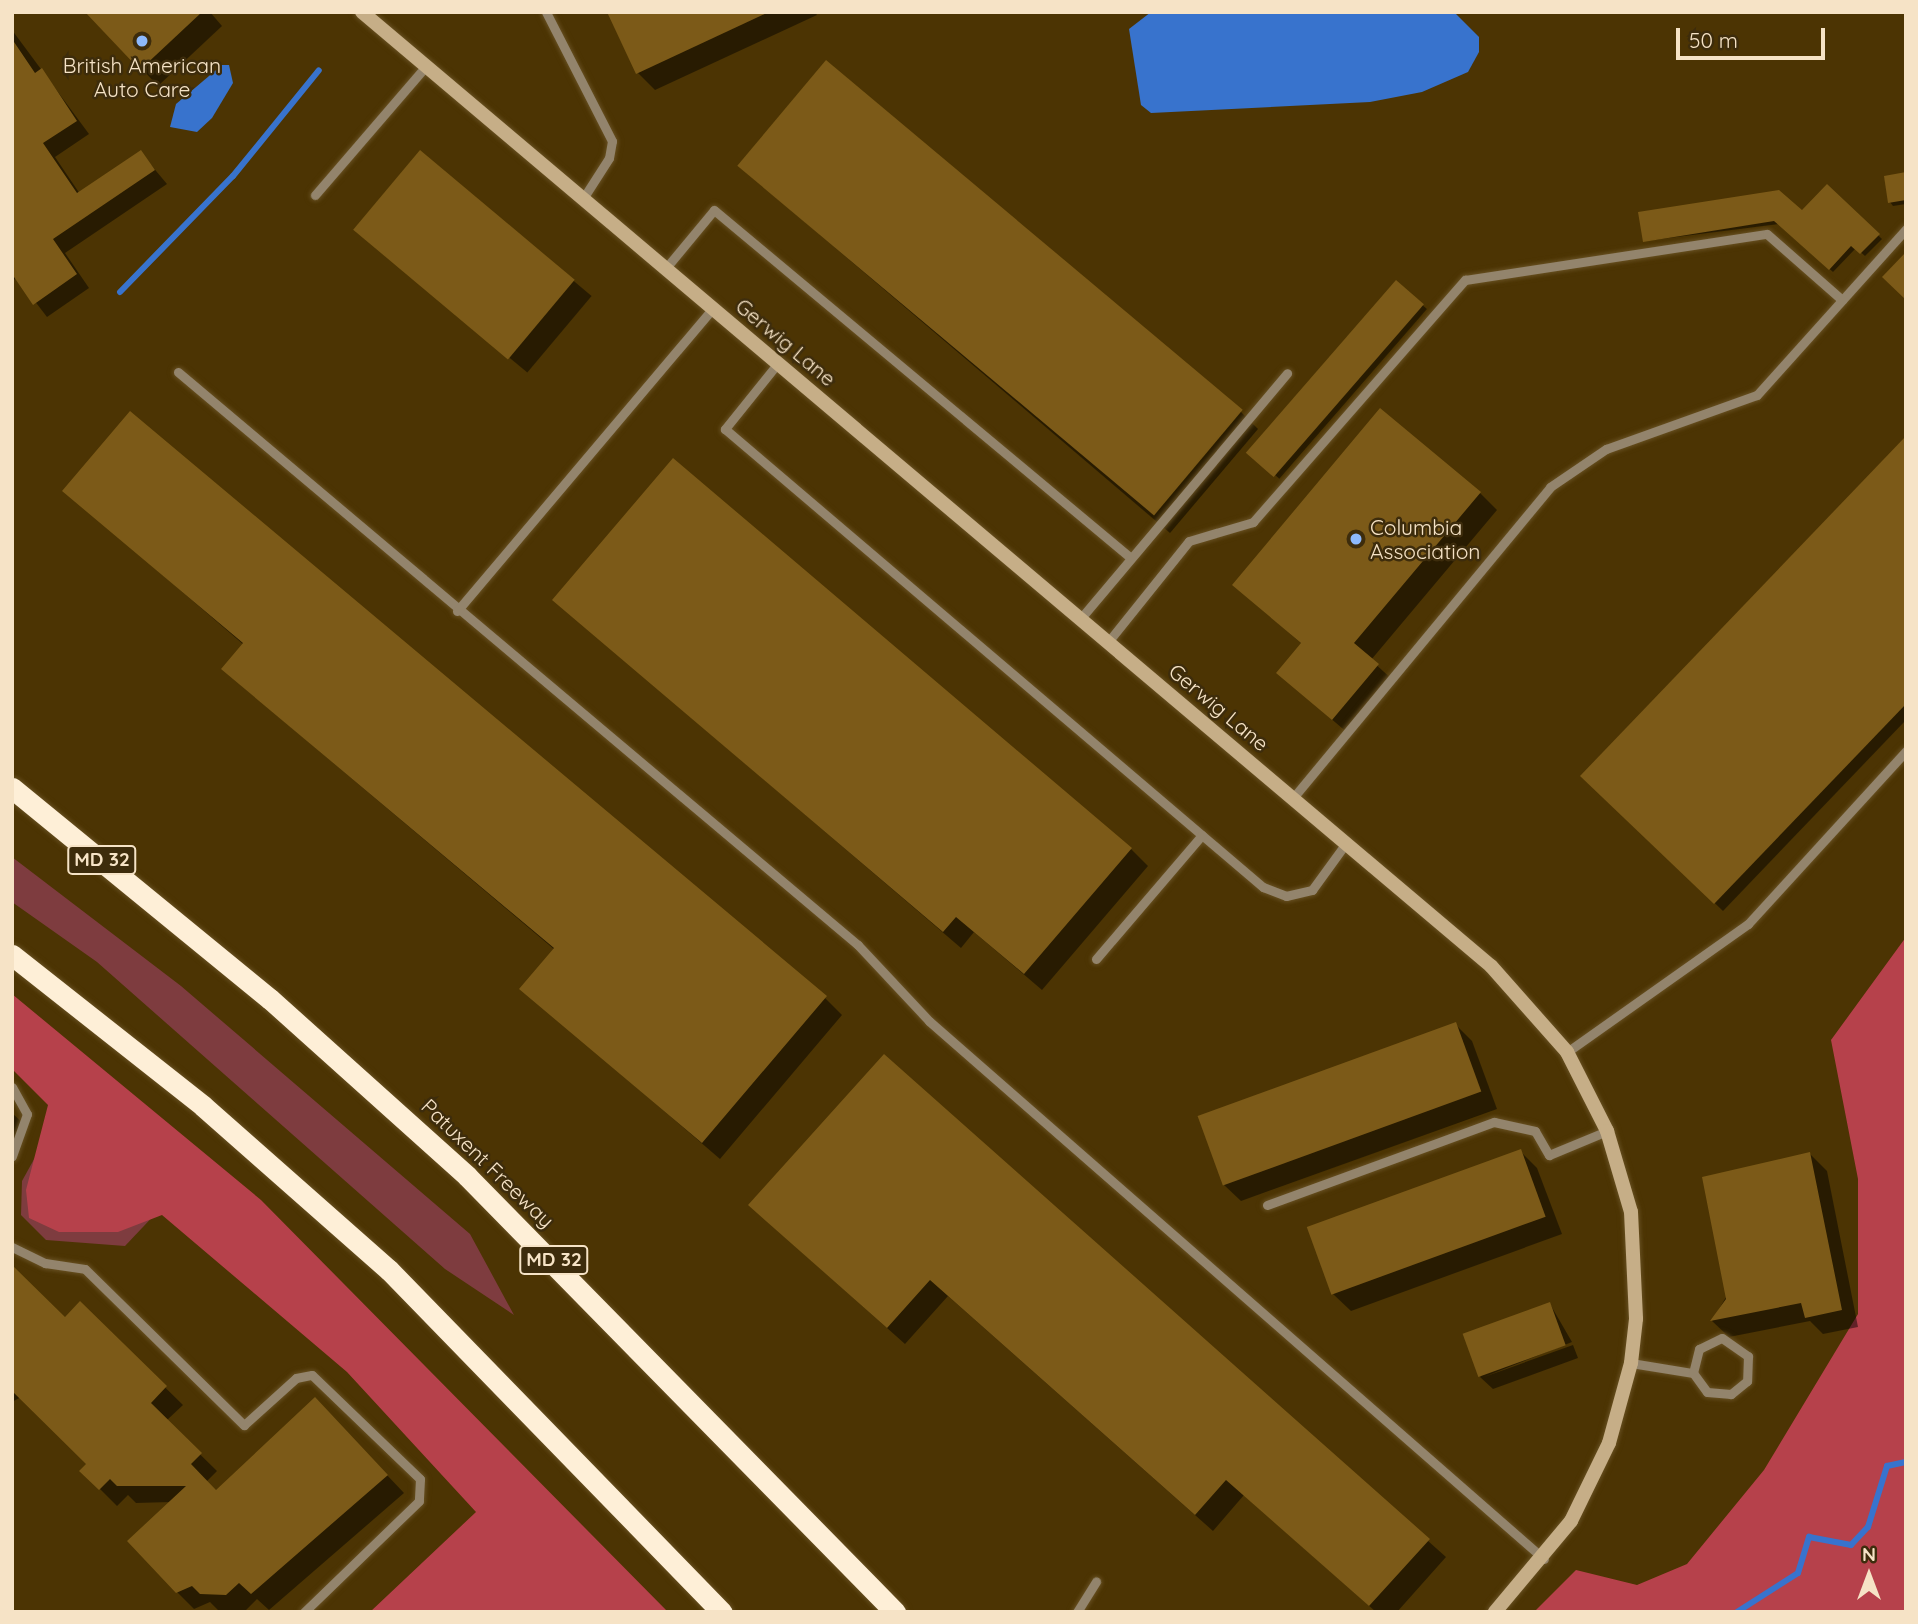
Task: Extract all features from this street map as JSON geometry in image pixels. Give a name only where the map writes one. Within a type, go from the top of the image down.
[{"type":"highway","name":"Patuxent Freeway","points":[[12,788],[250,983],[467,1176],[895,1612]]},
{"type":"highway","points":[[12,955],[203,1106],[389,1270],[722,1612]]},
{"type":"street","name":"Gerwig Lane","points":[[362,12],[1491,966],[1567,1052],[1607,1131],[1631,1212],[1636,1262],[1631,1363],[1592,1480],[1544,1559],[1495,1612]]},
{"type":"lane","points":[[546,12],[612,141],[609,158],[584,197]]},
{"type":"lane","points":[[315,195],[426,66]]},
{"type":"lane","points":[[666,268],[714,210],[1131,558]]},
{"type":"lane","points":[[1293,798],[1550,486],[1606,449],[1757,395],[1906,229]]},
{"type":"lane","points":[[1108,642],[1189,541],[1253,522],[1465,280],[1767,234],[1842,300]]},
{"type":"lane","points":[[457,611],[713,308]]},
{"type":"lane","points":[[779,363],[725,429],[1263,887],[1286,896],[1312,890],[1346,843]]},
{"type":"lane","points":[[178,372],[457,611],[858,946],[929,1021],[1544,1559]]},
{"type":"lane","points":[[1081,618],[1287,373]]},
{"type":"lane","points":[[1567,1052],[1748,924],[1906,751]]},
{"type":"lane","points":[[1096,959],[1202,835]]},
{"type":"lane","points":[[12,1087],[27,1114],[12,1156]]},
{"type":"lane","points":[[1267,1205],[1494,1122],[1535,1131],[1549,1155],[1607,1131]]},
{"type":"lane","points":[[12,1247],[45,1263],[85,1269],[244,1426],[296,1378],[312,1375],[420,1479],[419,1501],[304,1612]]},
{"type":"lane","points":[[1631,1363],[1693,1373],[1707,1392],[1731,1394],[1747,1381],[1748,1356],[1733,1341],[1710,1340],[1699,1349],[1693,1373]]},
{"type":"lane","points":[[1077,1612],[1096,1581]]},
{"type":"shaded area","points":[[12,857],[181,986],[470,1234],[514,1315],[445,1269],[97,962],[12,902]]},
{"type":"shaded area","points":[[1906,937],[1906,1612],[1534,1612],[1576,1570],[1637,1585],[1687,1564],[1764,1470],[1858,1314],[1858,1179],[1831,1040]]},
{"type":"shaded area","points":[[12,994],[261,1200],[668,1612],[370,1612],[476,1512],[347,1372],[162,1215],[118,1232],[59,1232],[29,1218],[26,1190],[48,1105],[12,1069]]},
{"type":"shaded area","points":[[54,1123],[160,1209],[125,1246],[46,1240],[21,1215],[22,1181]]},
{"type":"water","points":[[1151,12],[1454,12],[1479,37],[1479,52],[1468,72],[1422,92],[1370,102],[1151,113],[1141,105],[1129,29]]},
{"type":"water","points":[[222,65],[229,65],[233,83],[212,118],[197,132],[170,127],[176,104]]},
{"type":"building","name":"British American Auto Care","points":[[85,12],[202,12],[140,70]]},
{"type":"building","points":[[607,12],[769,12],[636,74]]},
{"type":"building","points":[[12,39],[35,73],[42,68],[77,121],[43,143],[77,193],[141,150],[155,170],[53,239],[77,274],[33,305],[12,274]]},
{"type":"building","points":[[826,60],[1243,410],[1154,515],[737,166]]},
{"type":"building","points":[[420,150],[575,280],[508,360],[353,230]]},
{"type":"building","points":[[1906,172],[1906,200],[1888,203],[1884,176]]},
{"type":"building","points":[[1827,184],[1880,234],[1860,254],[1851,246],[1829,270],[1774,221],[1643,242],[1638,212],[1779,190],[1802,210]]},
{"type":"building","points":[[1906,252],[1906,300],[1882,277]]},
{"type":"building","points":[[1396,280],[1424,304],[1274,477],[1246,453]]},
{"type":"building","name":"Columbia Association","points":[[1380,408],[1481,492],[1354,643],[1379,664],[1332,720],[1276,673],[1301,643],[1232,585]]},
{"type":"building","points":[[130,411],[827,996],[702,1143],[519,989],[554,948],[221,669],[243,643],[62,491]]},
{"type":"building","points":[[1906,436],[1906,704],[1714,904],[1580,776]]},
{"type":"building","points":[[673,458],[1132,848],[1024,974],[956,917],[943,932],[552,600]]},
{"type":"building","points":[[1456,1022],[1481,1092],[1223,1186],[1198,1116]]},
{"type":"building","points":[[884,1054],[1430,1539],[1369,1606],[1226,1480],[1195,1515],[930,1280],[887,1328],[748,1205]]},
{"type":"building","points":[[1521,1149],[1546,1217],[1331,1295],[1307,1227]]},
{"type":"building","points":[[1810,1152],[1842,1310],[1805,1318],[1801,1303],[1710,1321],[1726,1299],[1702,1177]]},
{"type":"building","points":[[12,1265],[65,1317],[80,1301],[167,1386],[151,1403],[202,1453],[191,1464],[216,1490],[315,1397],[388,1475],[251,1594],[239,1583],[226,1595],[200,1594],[192,1586],[176,1593],[127,1541],[186,1486],[117,1486],[110,1479],[99,1490],[79,1471],[86,1464],[12,1391]]},
{"type":"building","points":[[1550,1302],[1566,1345],[1478,1377],[1463,1334]]},
{"type":"waterway","points":[[120,292],[233,176],[319,70]]},
{"type":"waterway","points":[[1737,1612],[1798,1573],[1809,1537],[1851,1545],[1868,1527],[1887,1466],[1906,1462]]},
{"type":"place","name":"British American Auto Care","points":[[142,41]]},
{"type":"place","name":"Columbia Association","points":[[1356,539]]}]
